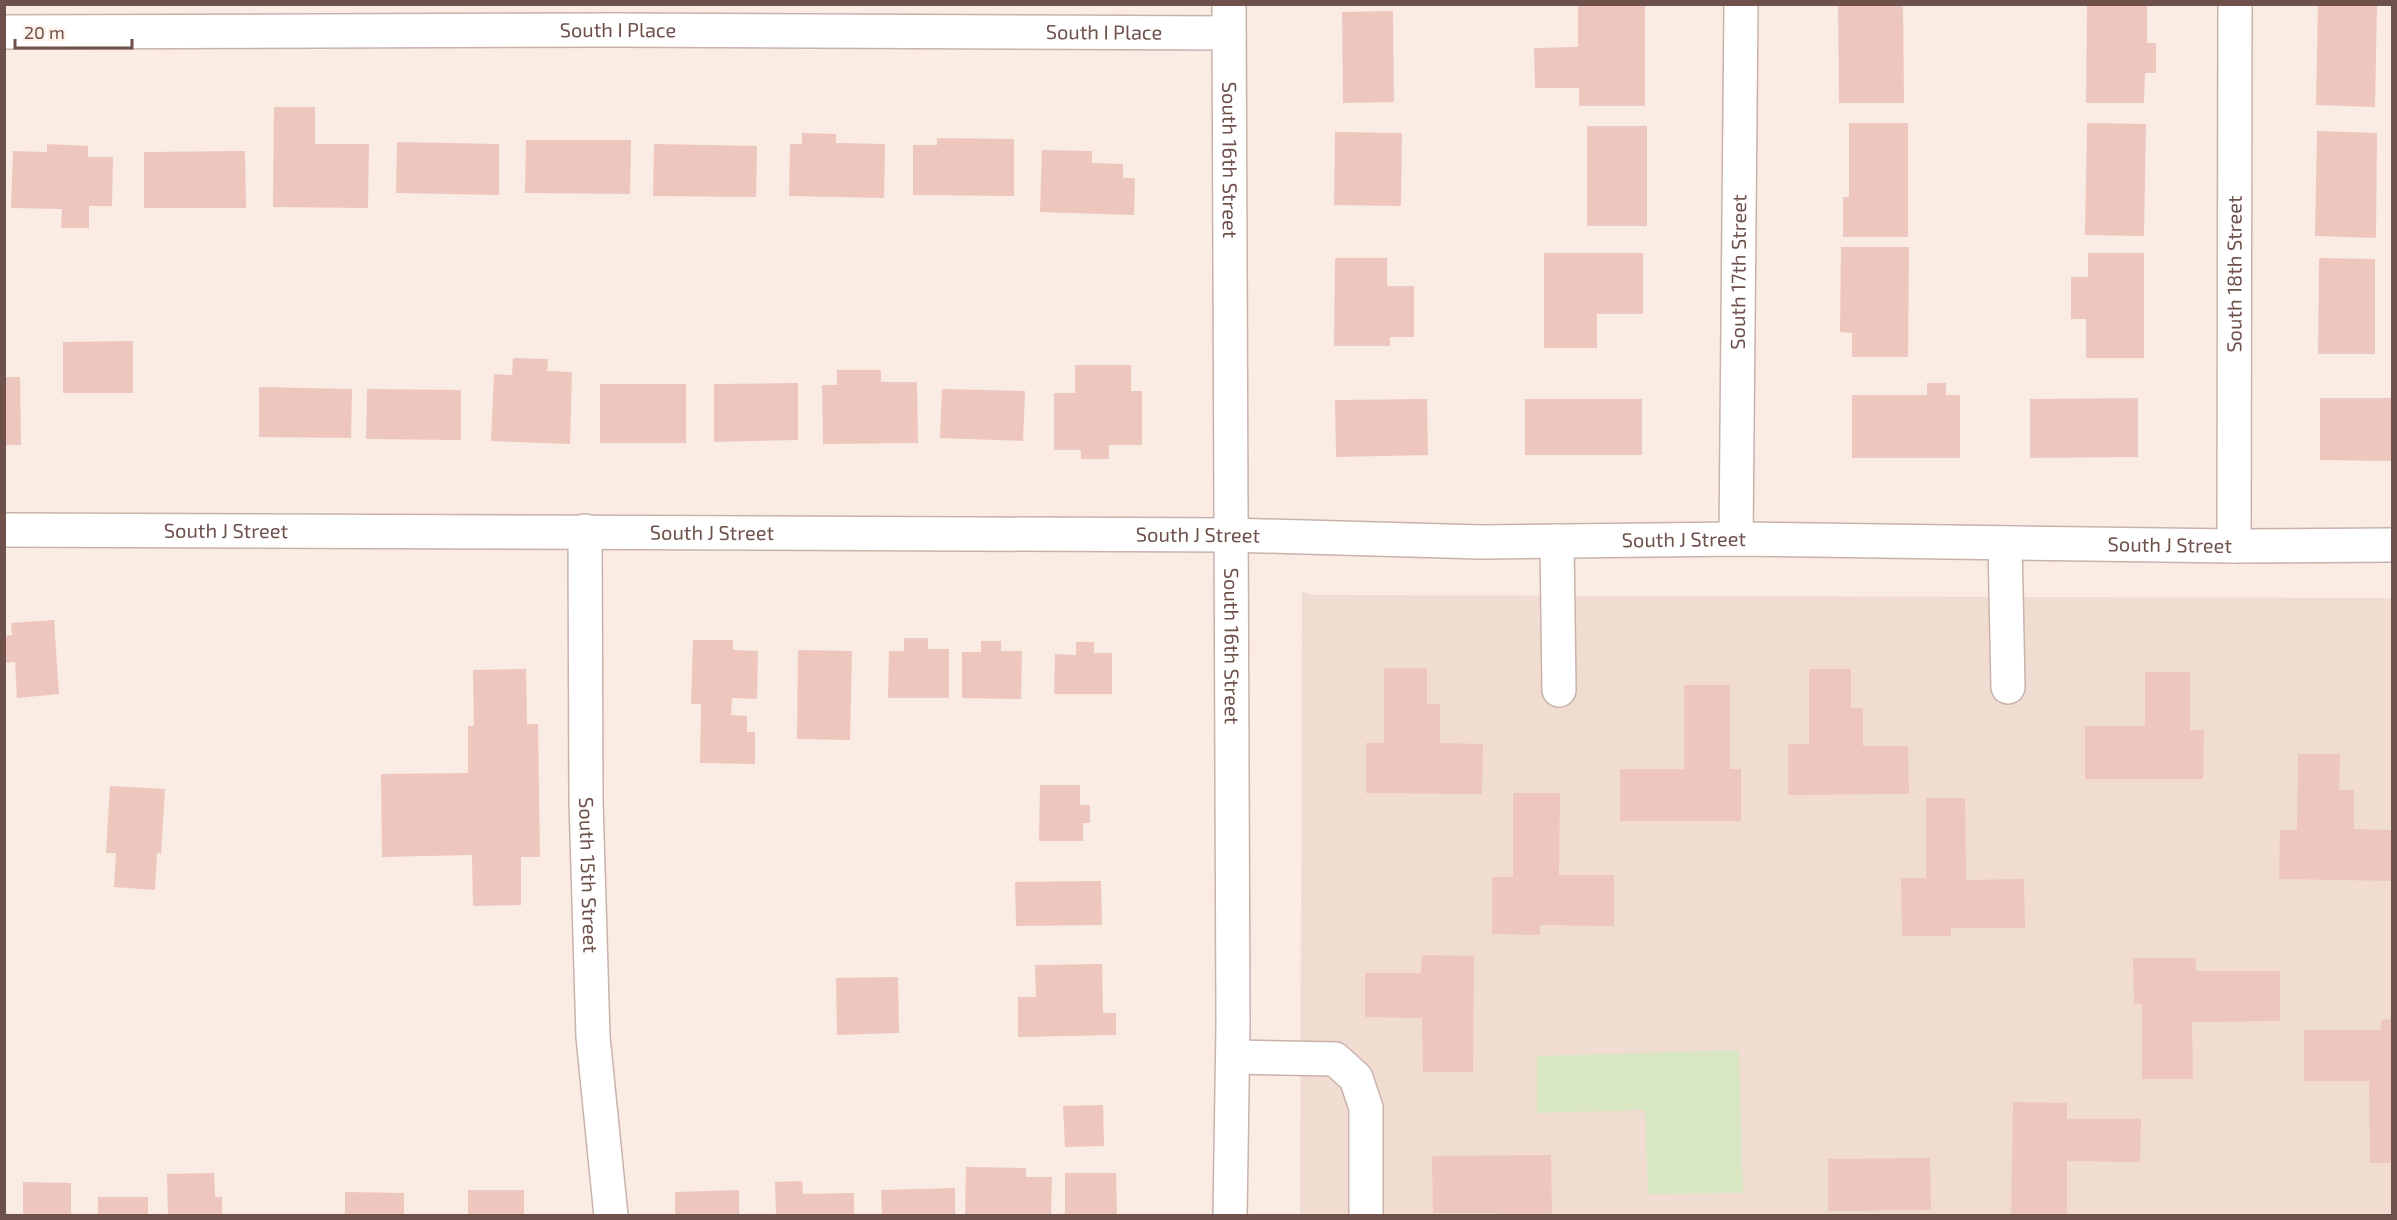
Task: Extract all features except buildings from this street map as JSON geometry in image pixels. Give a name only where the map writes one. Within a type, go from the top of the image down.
[{"type":"street","name":"South 17th Street","points":[[1736,539],[1741,4]]},
{"type":"street","name":"South 18th Street","points":[[2234,546],[2235,4]]},
{"type":"street","name":"South I Place","points":[[4,32],[615,17],[1229,19]]},
{"type":"street","name":"South 16th Street","points":[[1229,19],[1233,1057],[1230,1215]]},
{"type":"street","name":"South J Street","points":[[4,530],[1231,535],[1481,542],[1736,539],[2234,546],[2392,545]]},
{"type":"street","name":"South 15th Street","points":[[585,531],[586,801],[593,1037],[611,1215]]},
{"type":"street","points":[[1557,541],[1559,690]]},
{"type":"street","points":[[2005,543],[2008,687]]},
{"type":"street","points":[[1233,1057],[1335,1059],[1356,1078],[1366,1108],[1366,1215]]},
{"type":"shaded area","points":[[1302,592],[1314,595],[2392,598],[2392,1215],[1300,1216]]},
{"type":"green space","points":[[1739,1050],[1743,1193],[1648,1194],[1645,1110],[1537,1113],[1537,1056]]}]
